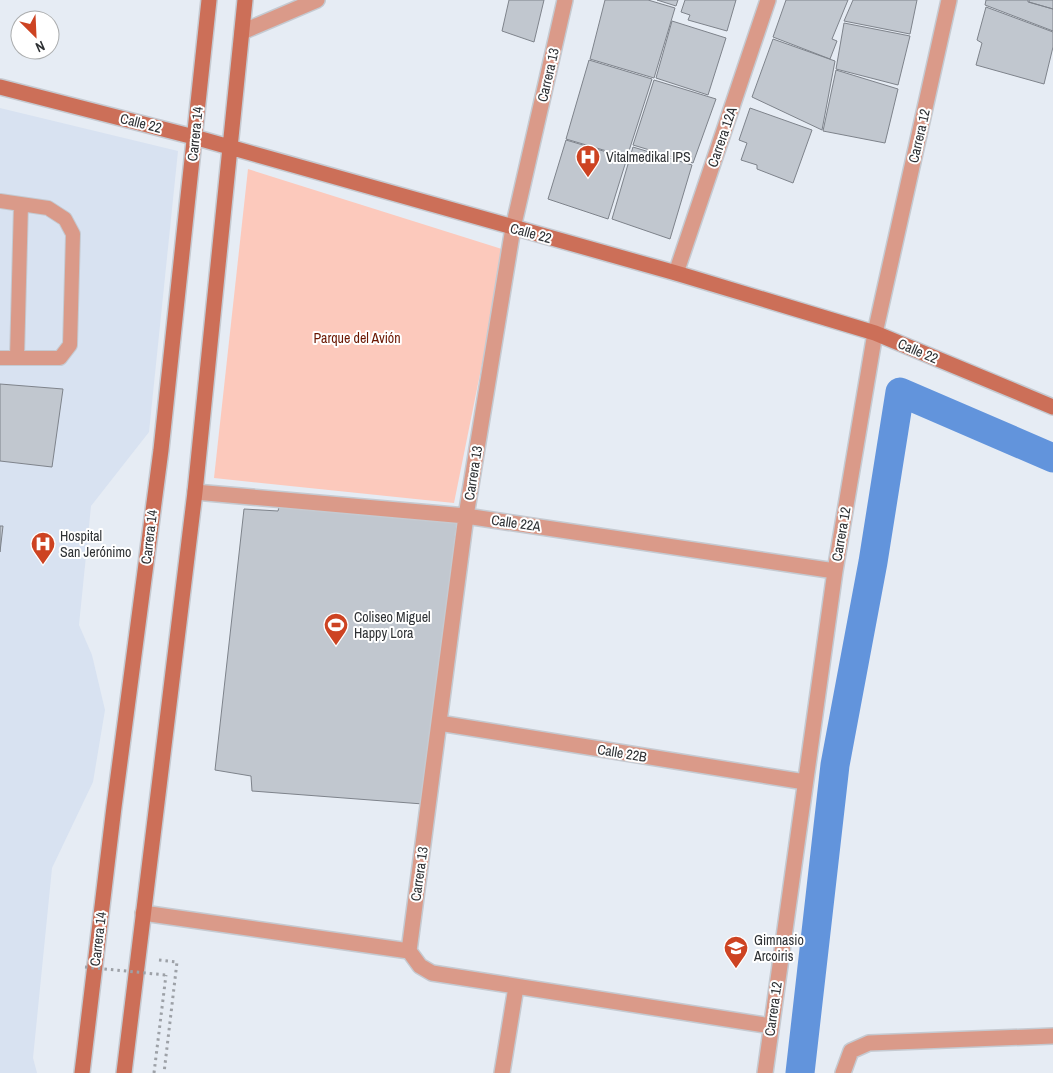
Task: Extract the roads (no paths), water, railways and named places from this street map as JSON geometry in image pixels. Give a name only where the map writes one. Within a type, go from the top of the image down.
[{"type":"main road","name":"Carrera 14","points":[[82,1073],[114,807],[161,450],[209,0]]},
{"type":"main road","points":[[124,1073],[195,492],[245,0]]},
{"type":"main road","name":"Calle 22","points":[[0,87],[230,147],[676,273],[875,333],[1053,406]]},
{"type":"street","points":[[242,32],[317,0]]},
{"type":"street","name":"Carrera 13","points":[[409,951],[466,516],[513,228],[564,0]]},
{"type":"street","name":"Carrera 12A","points":[[676,273],[768,0]]},
{"type":"street","name":"Carrera 12","points":[[765,1073],[835,571],[875,333],[949,0]]},
{"type":"street","name":"Calle 22A","points":[[195,492],[466,516],[835,571]]},
{"type":"street","name":"Calle 22B","points":[[440,723],[805,782]]},
{"type":"street","points":[[143,914],[409,951],[420,966],[432,973],[771,1026]]},
{"type":"street","points":[[502,1073],[516,987]]},
{"type":"street","points":[[843,1073],[851,1051],[869,1043],[1053,1036]]},
{"type":"lane","points":[[0,201],[48,208],[65,219],[73,234],[70,345],[60,358],[0,358]]},
{"type":"lane","points":[[17,358],[21,204]]},
{"type":"waterway","points":[[800,1073],[835,765],[873,562],[900,392],[1053,458]]},
{"type":"place","name":"Vitalmedikal IPS","points":[[588,178]]},
{"type":"place","name":"Hospital San Jerónimo","points":[[43,565]]},
{"type":"place","name":"Coliseo Miguel Happy Lora","points":[[336,646]]},
{"type":"place","name":"Gimnasio Arcoiris","points":[[736,969]]},
{"type":"park label","name":"Parque del Avión","points":[[357,338]]}]
